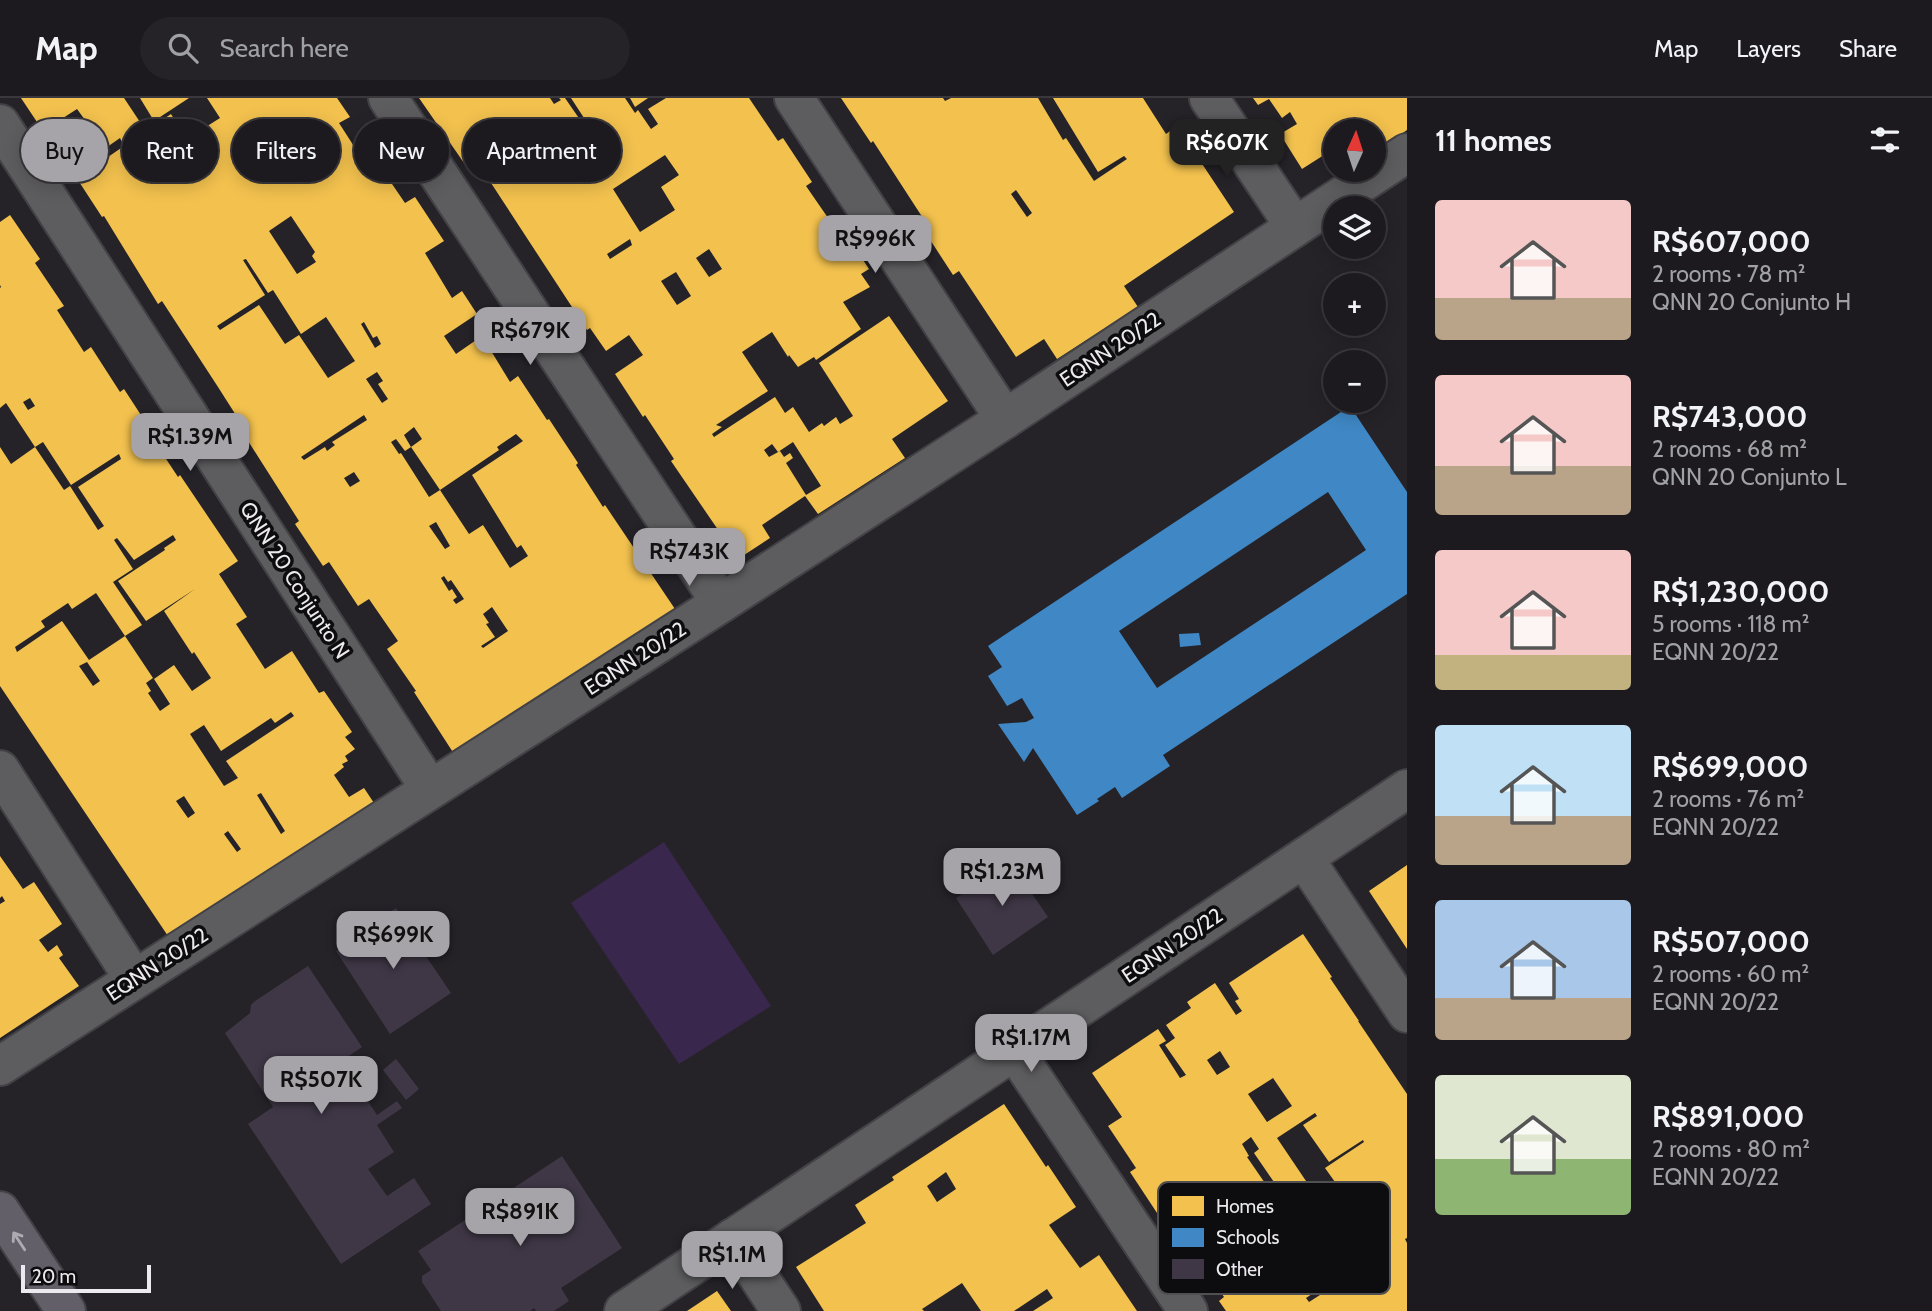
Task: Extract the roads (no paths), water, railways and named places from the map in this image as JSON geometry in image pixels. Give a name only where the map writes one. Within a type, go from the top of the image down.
[{"type":"main road","points":[[0,1211],[66,1311]]},
{"type":"street","points":[[388,98],[721,603]]},
{"type":"street","points":[[794,98],[1005,419]]},
{"type":"street","points":[[1209,98],[1294,227]]},
{"type":"street","name":"QNN 20 Conjunto N","points":[[0,124],[430,789]]},
{"type":"street","name":"EQNN 20/22","points":[[0,1066],[1005,419],[1407,153]]},
{"type":"street","points":[[0,770],[134,979]]},
{"type":"street","name":"EQNN 20/22","points":[[624,1311],[1407,789]]},
{"type":"street","points":[[1304,858],[1407,1013]]},
{"type":"street","points":[[1013,1051],[1158,1266]]},
{"type":"street","points":[[733,1238],[781,1311]]},
{"type":"street","points":[[1177,1294],[1188,1311]]}]
